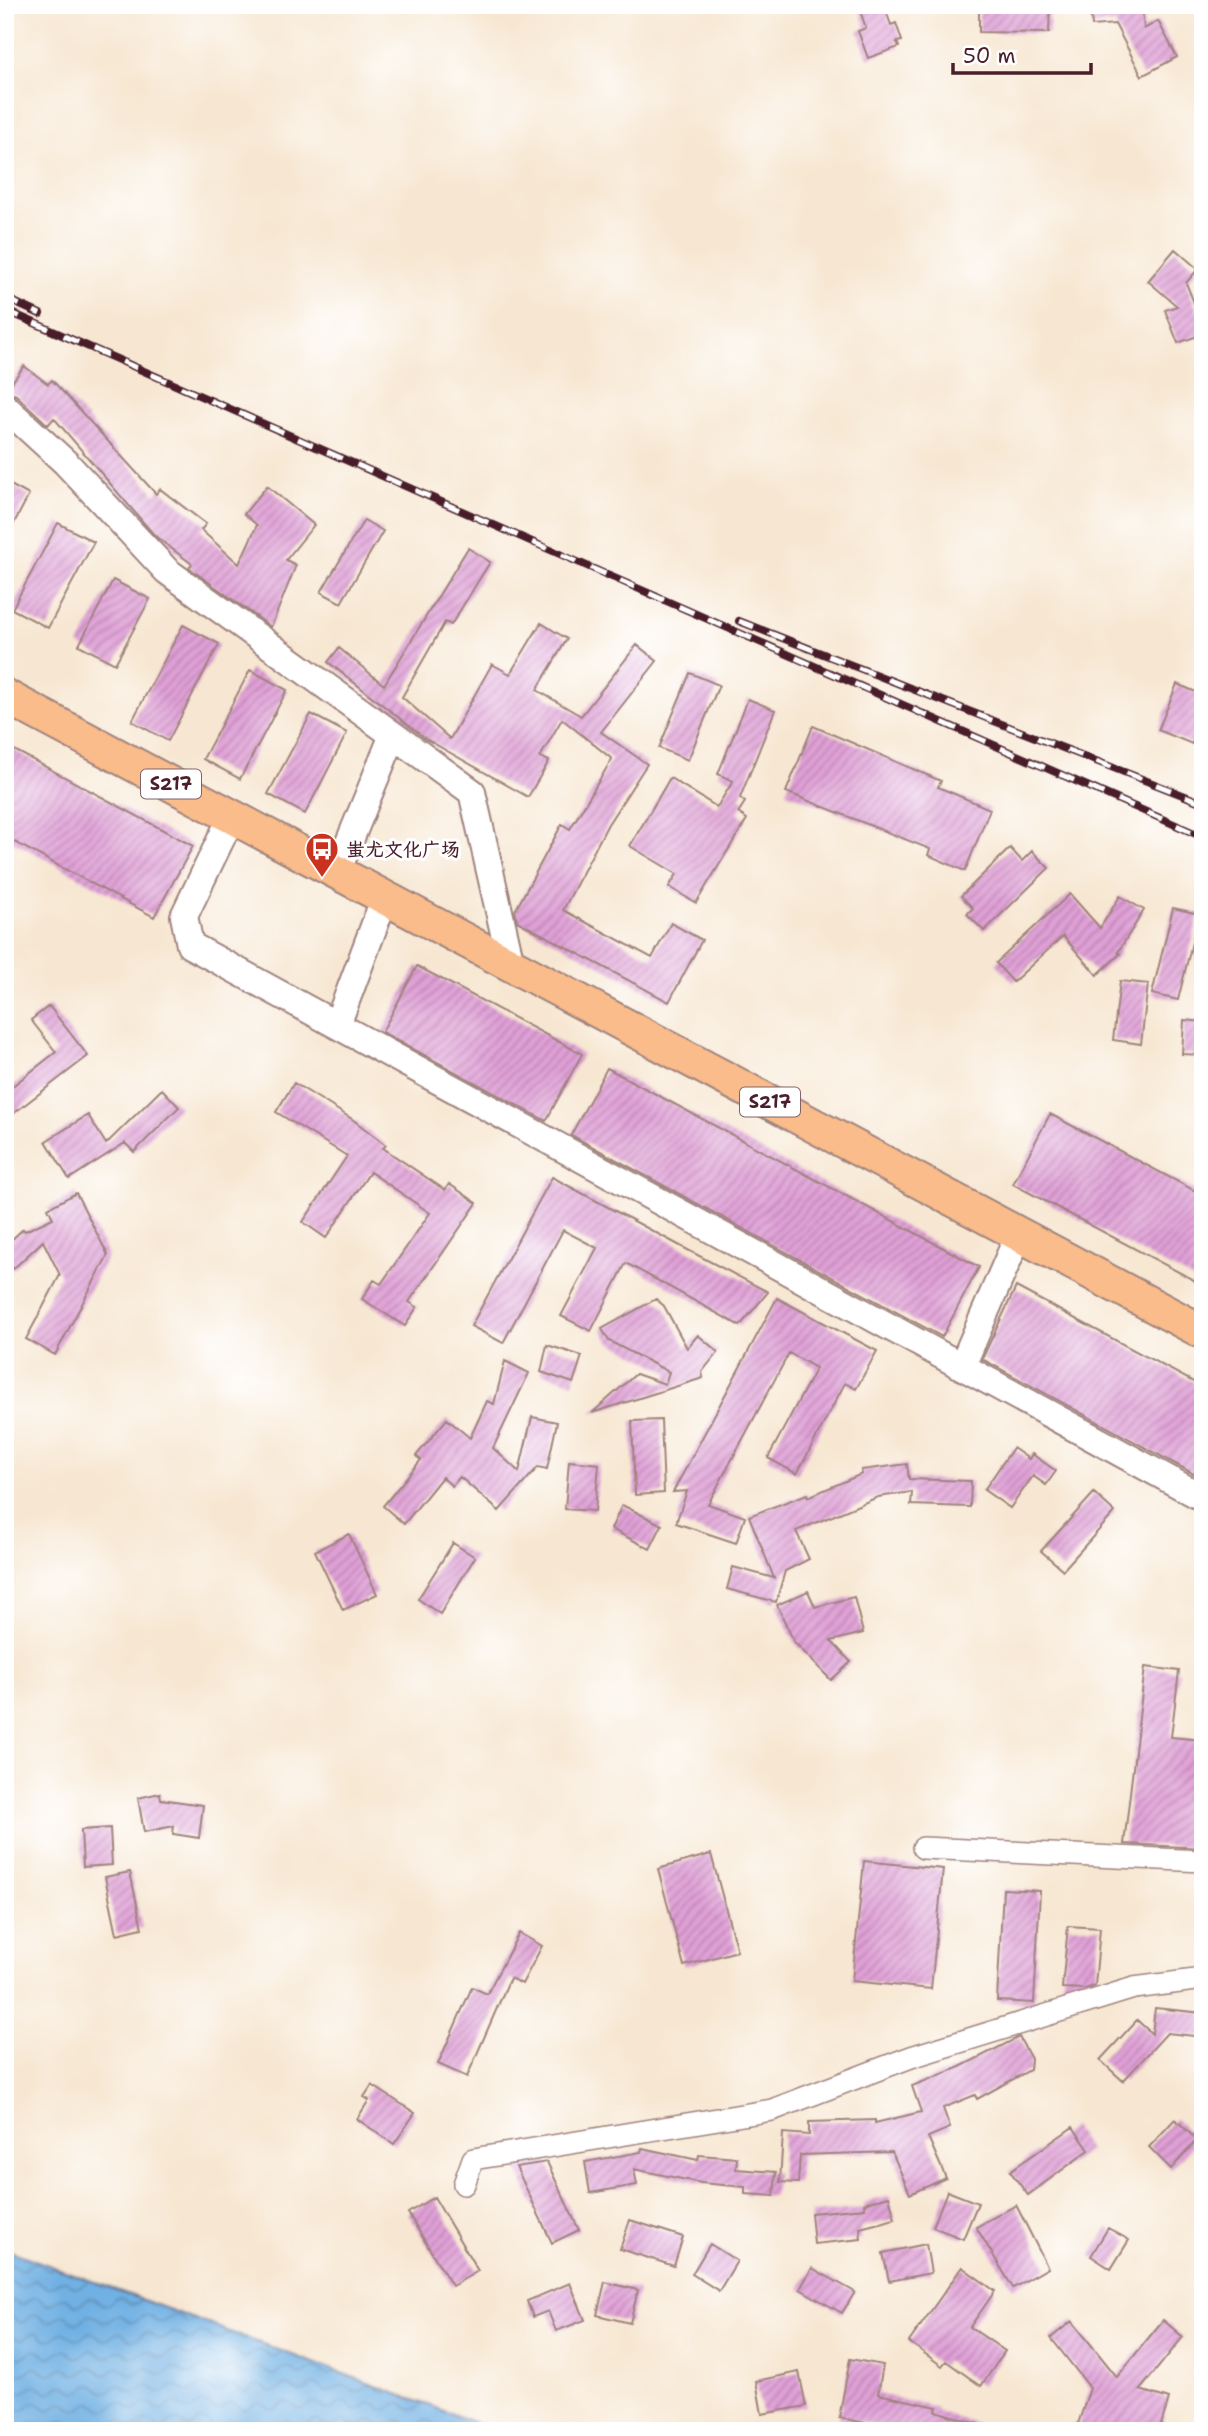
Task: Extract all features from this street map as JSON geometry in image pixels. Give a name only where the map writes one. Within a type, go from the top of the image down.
[{"type":"main road","name":"S217","points":[[5,696],[1203,1332]]},
{"type":"street","points":[[5,407],[66,464],[167,571],[472,792],[511,964]]},
{"type":"street","points":[[337,872],[393,735]]},
{"type":"street","points":[[232,816],[184,916],[190,946],[1203,1498]]},
{"type":"street","points":[[337,1025],[385,897]]},
{"type":"street","points":[[962,1366],[1019,1234]]},
{"type":"street","points":[[923,1848],[1203,1861]]},
{"type":"street","points":[[464,2184],[473,2159],[772,2110],[911,2057],[1134,1988],[1203,1979]]},
{"type":"water","points":[[5,2249],[498,2431],[5,2431]]},
{"type":"building","points":[[858,5],[884,5],[891,25],[896,23],[902,41],[897,42],[899,47],[868,58],[858,31],[866,28]]},
{"type":"building","points":[[979,5],[1050,5],[1049,33],[979,32]]},
{"type":"building","points":[[1090,5],[1142,5],[1144,29],[1158,21],[1177,57],[1142,76],[1115,24],[1092,26]]},
{"type":"building","points":[[1175,249],[1198,269],[1186,283],[1203,325],[1203,334],[1178,343],[1165,310],[1177,306],[1148,281]]},
{"type":"building","points":[[24,366],[48,384],[52,380],[156,494],[160,489],[206,524],[201,530],[239,564],[257,525],[244,514],[267,486],[314,525],[286,560],[296,565],[271,627],[189,568],[192,564],[155,536],[54,418],[48,425],[16,395],[5,392]]},
{"type":"building","points":[[5,482],[29,495],[5,540]]},
{"type":"building","points":[[364,520],[383,531],[341,603],[321,592]]},
{"type":"building","points":[[58,523],[94,542],[48,628],[12,609]]},
{"type":"building","points":[[468,548],[490,562],[451,625],[445,622],[402,697],[450,739],[492,664],[510,674],[541,623],[567,639],[537,690],[581,716],[637,645],[657,661],[601,732],[647,764],[608,824],[563,910],[652,958],[671,923],[702,940],[669,1002],[517,921],[515,911],[562,824],[570,829],[612,759],[562,719],[540,757],[549,761],[528,797],[426,739],[328,662],[339,648],[384,685]]},
{"type":"building","points":[[113,580],[150,599],[115,664],[79,645]]},
{"type":"building","points":[[183,625],[219,644],[168,741],[132,721]]},
{"type":"building","points":[[250,670],[287,690],[240,779],[203,759]]},
{"type":"building","points":[[690,673],[719,685],[688,760],[659,748]]},
{"type":"building","points":[[1177,684],[1203,695],[1203,718],[1192,744],[1158,730]]},
{"type":"building","points":[[748,699],[775,710],[740,798],[745,802],[738,813],[747,819],[696,903],[669,887],[677,874],[630,846],[670,778],[717,807],[733,781],[718,774]]},
{"type":"building","points":[[311,714],[347,733],[305,814],[268,794]]},
{"type":"building","points":[[813,726],[941,781],[938,787],[990,809],[965,871],[928,855],[930,849],[786,792]]},
{"type":"building","points":[[5,745],[193,846],[154,917],[5,837]]},
{"type":"building","points":[[1010,848],[1022,861],[1032,851],[1049,868],[984,931],[967,914],[973,908],[961,896]]},
{"type":"building","points":[[1070,894],[1100,928],[1120,896],[1144,910],[1118,952],[1120,954],[1097,975],[1063,936],[1013,982],[996,963]]},
{"type":"building","points":[[1173,908],[1199,914],[1178,1000],[1152,994]]},
{"type":"building","points":[[417,966],[582,1054],[546,1121],[382,1032]]},
{"type":"building","points":[[1120,981],[1148,984],[1141,1044],[1113,1040]]},
{"type":"building","points":[[49,1006],[88,1056],[5,1120],[5,1092],[56,1052],[31,1020]]},
{"type":"building","points":[[1184,1020],[1203,1022],[1203,1055],[1182,1054]]},
{"type":"building","points":[[607,1068],[979,1267],[942,1337],[571,1135]]},
{"type":"building","points":[[294,1083],[352,1119],[386,1145],[383,1148],[445,1190],[449,1184],[477,1203],[409,1302],[417,1307],[405,1326],[362,1299],[374,1280],[381,1284],[430,1213],[370,1172],[326,1238],[303,1222],[347,1156],[276,1112]]},
{"type":"building","points":[[162,1089],[179,1107],[134,1152],[125,1143],[69,1179],[46,1141],[88,1115],[106,1144]]},
{"type":"building","points":[[1050,1114],[1203,1195],[1203,1285],[1013,1184]]},
{"type":"building","points":[[552,1177],[768,1292],[740,1326],[626,1263],[591,1331],[561,1316],[597,1248],[563,1230],[503,1343],[471,1326]]},
{"type":"building","points":[[76,1193],[108,1255],[55,1355],[26,1339],[60,1275],[43,1241],[13,1269],[5,1261],[5,1246],[23,1229],[25,1231],[53,1218],[48,1208]]},
{"type":"building","points":[[1016,1287],[1203,1387],[1203,1479],[982,1359]]},
{"type":"building","points":[[777,1298],[877,1351],[856,1389],[845,1383],[797,1474],[768,1458],[816,1368],[789,1353],[708,1504],[745,1517],[736,1543],[676,1523],[687,1491],[673,1492]]},
{"type":"building","points":[[656,1299],[664,1306],[687,1348],[698,1335],[718,1352],[702,1372],[703,1378],[592,1413],[636,1374],[665,1384],[669,1372],[609,1341],[602,1329]]},
{"type":"building","points":[[547,1345],[582,1356],[573,1383],[541,1372]]},
{"type":"building","points":[[505,1361],[529,1373],[493,1448],[519,1472],[532,1417],[557,1422],[547,1469],[538,1467],[499,1511],[460,1477],[452,1486],[442,1477],[404,1524],[383,1506],[421,1460],[416,1456],[447,1419],[470,1438],[487,1401],[494,1404]]},
{"type":"building","points":[[661,1420],[664,1493],[635,1495],[632,1421]]},
{"type":"building","points":[[1013,1448],[1029,1459],[1032,1454],[1056,1471],[1046,1485],[1033,1476],[1010,1508],[984,1490]]},
{"type":"building","points":[[569,1461],[599,1464],[595,1511],[565,1509]]},
{"type":"building","points":[[907,1464],[909,1479],[971,1481],[970,1507],[911,1505],[912,1492],[878,1497],[796,1531],[809,1559],[785,1571],[776,1602],[727,1589],[733,1567],[774,1578],[749,1516],[807,1494],[808,1497],[862,1474],[861,1470]]},
{"type":"building","points":[[1094,1493],[1115,1512],[1063,1570],[1041,1551]]},
{"type":"building","points":[[622,1505],[662,1525],[650,1549],[611,1529]]},
{"type":"building","points":[[349,1534],[377,1594],[343,1610],[315,1551]]},
{"type":"building","points":[[453,1543],[475,1557],[440,1614],[418,1599]]},
{"type":"building","points":[[808,1591],[815,1607],[854,1597],[863,1633],[831,1641],[851,1662],[831,1680],[794,1642],[777,1605]]},
{"type":"building","points":[[1145,1667],[1179,1671],[1171,1737],[1203,1740],[1203,1848],[1124,1844]]},
{"type":"building","points":[[160,1793],[161,1799],[203,1805],[199,1838],[173,1834],[174,1826],[144,1832],[138,1798]]},
{"type":"building","points":[[110,1828],[112,1865],[83,1867],[81,1830]]},
{"type":"building","points":[[711,1854],[737,1951],[684,1966],[658,1869]]},
{"type":"building","points":[[864,1861],[943,1869],[931,1989],[852,1981]]},
{"type":"building","points":[[130,1872],[142,1928],[117,1934],[105,1877]]},
{"type":"building","points":[[1003,1889],[1040,1891],[1034,2003],[997,2001]]},
{"type":"building","points":[[1068,1926],[1100,1928],[1095,1986],[1085,1989],[1062,1988]]},
{"type":"building","points":[[519,1933],[542,1946],[522,1984],[510,1978],[467,2077],[438,2064],[472,1987],[487,1994]]},
{"type":"building","points":[[1155,2008],[1203,2013],[1203,2037],[1167,2033],[1123,2081],[1100,2060],[1137,2020],[1152,2034]]},
{"type":"building","points":[[1019,2037],[1031,2059],[1030,2070],[977,2099],[975,2095],[943,2108],[950,2128],[928,2137],[946,2178],[910,2194],[892,2152],[800,2155],[798,2183],[780,2182],[783,2133],[809,2135],[809,2122],[875,2120],[875,2123],[921,2112],[912,2086],[960,2067]]},
{"type":"building","points":[[372,2085],[415,2113],[394,2144],[357,2119],[369,2100],[364,2097]]},
{"type":"building","points":[[1175,2119],[1197,2140],[1171,2169],[1149,2147]]},
{"type":"building","points":[[1073,2127],[1089,2150],[1028,2195],[1010,2171]]},
{"type":"building","points":[[642,2148],[698,2160],[699,2155],[737,2158],[736,2169],[776,2172],[774,2196],[745,2194],[745,2187],[701,2183],[634,2169],[637,2185],[590,2193],[585,2162],[641,2152]]},
{"type":"building","points":[[547,2162],[579,2230],[552,2243],[516,2167]]},
{"type":"building","points":[[947,2191],[978,2203],[963,2239],[933,2227]]},
{"type":"building","points":[[889,2196],[895,2219],[860,2228],[861,2239],[814,2244],[811,2213],[865,2208],[864,2203]]},
{"type":"building","points":[[434,2197],[478,2271],[452,2286],[408,2213]]},
{"type":"building","points":[[1016,2205],[1048,2268],[1013,2288],[976,2227]]},
{"type":"building","points":[[630,2220],[683,2237],[674,2266],[620,2249]]},
{"type":"building","points":[[1108,2228],[1129,2240],[1111,2269],[1091,2256]]},
{"type":"building","points":[[710,2244],[737,2261],[719,2291],[692,2274]]},
{"type":"building","points":[[926,2244],[931,2273],[889,2281],[883,2253]]},
{"type":"building","points":[[962,2267],[995,2291],[970,2327],[1005,2351],[981,2386],[946,2361],[942,2366],[909,2342]]},
{"type":"building","points":[[812,2268],[855,2292],[842,2313],[800,2289]]},
{"type":"building","points":[[605,2282],[638,2290],[630,2323],[597,2315]]},
{"type":"building","points":[[570,2283],[585,2320],[556,2331],[548,2311],[533,2317],[527,2301]]},
{"type":"building","points":[[1163,2320],[1183,2337],[1140,2390],[1169,2399],[1159,2431],[1088,2431],[1077,2427],[1090,2388],[1051,2338],[1072,2321],[1117,2377]]},
{"type":"building","points":[[850,2359],[883,2365],[878,2394],[937,2407],[936,2411],[988,2427],[988,2431],[906,2431],[839,2418]]},
{"type":"building","points":[[799,2372],[806,2406],[762,2414],[756,2381]]},
{"type":"railway","points":[[5,298],[40,314]]},
{"type":"railway","points":[[5,310],[1203,837]]},
{"type":"railway","points":[[739,621],[1203,803]]},
{"type":"place","name":"蚩尤文化广场","points":[[322,879]]}]
